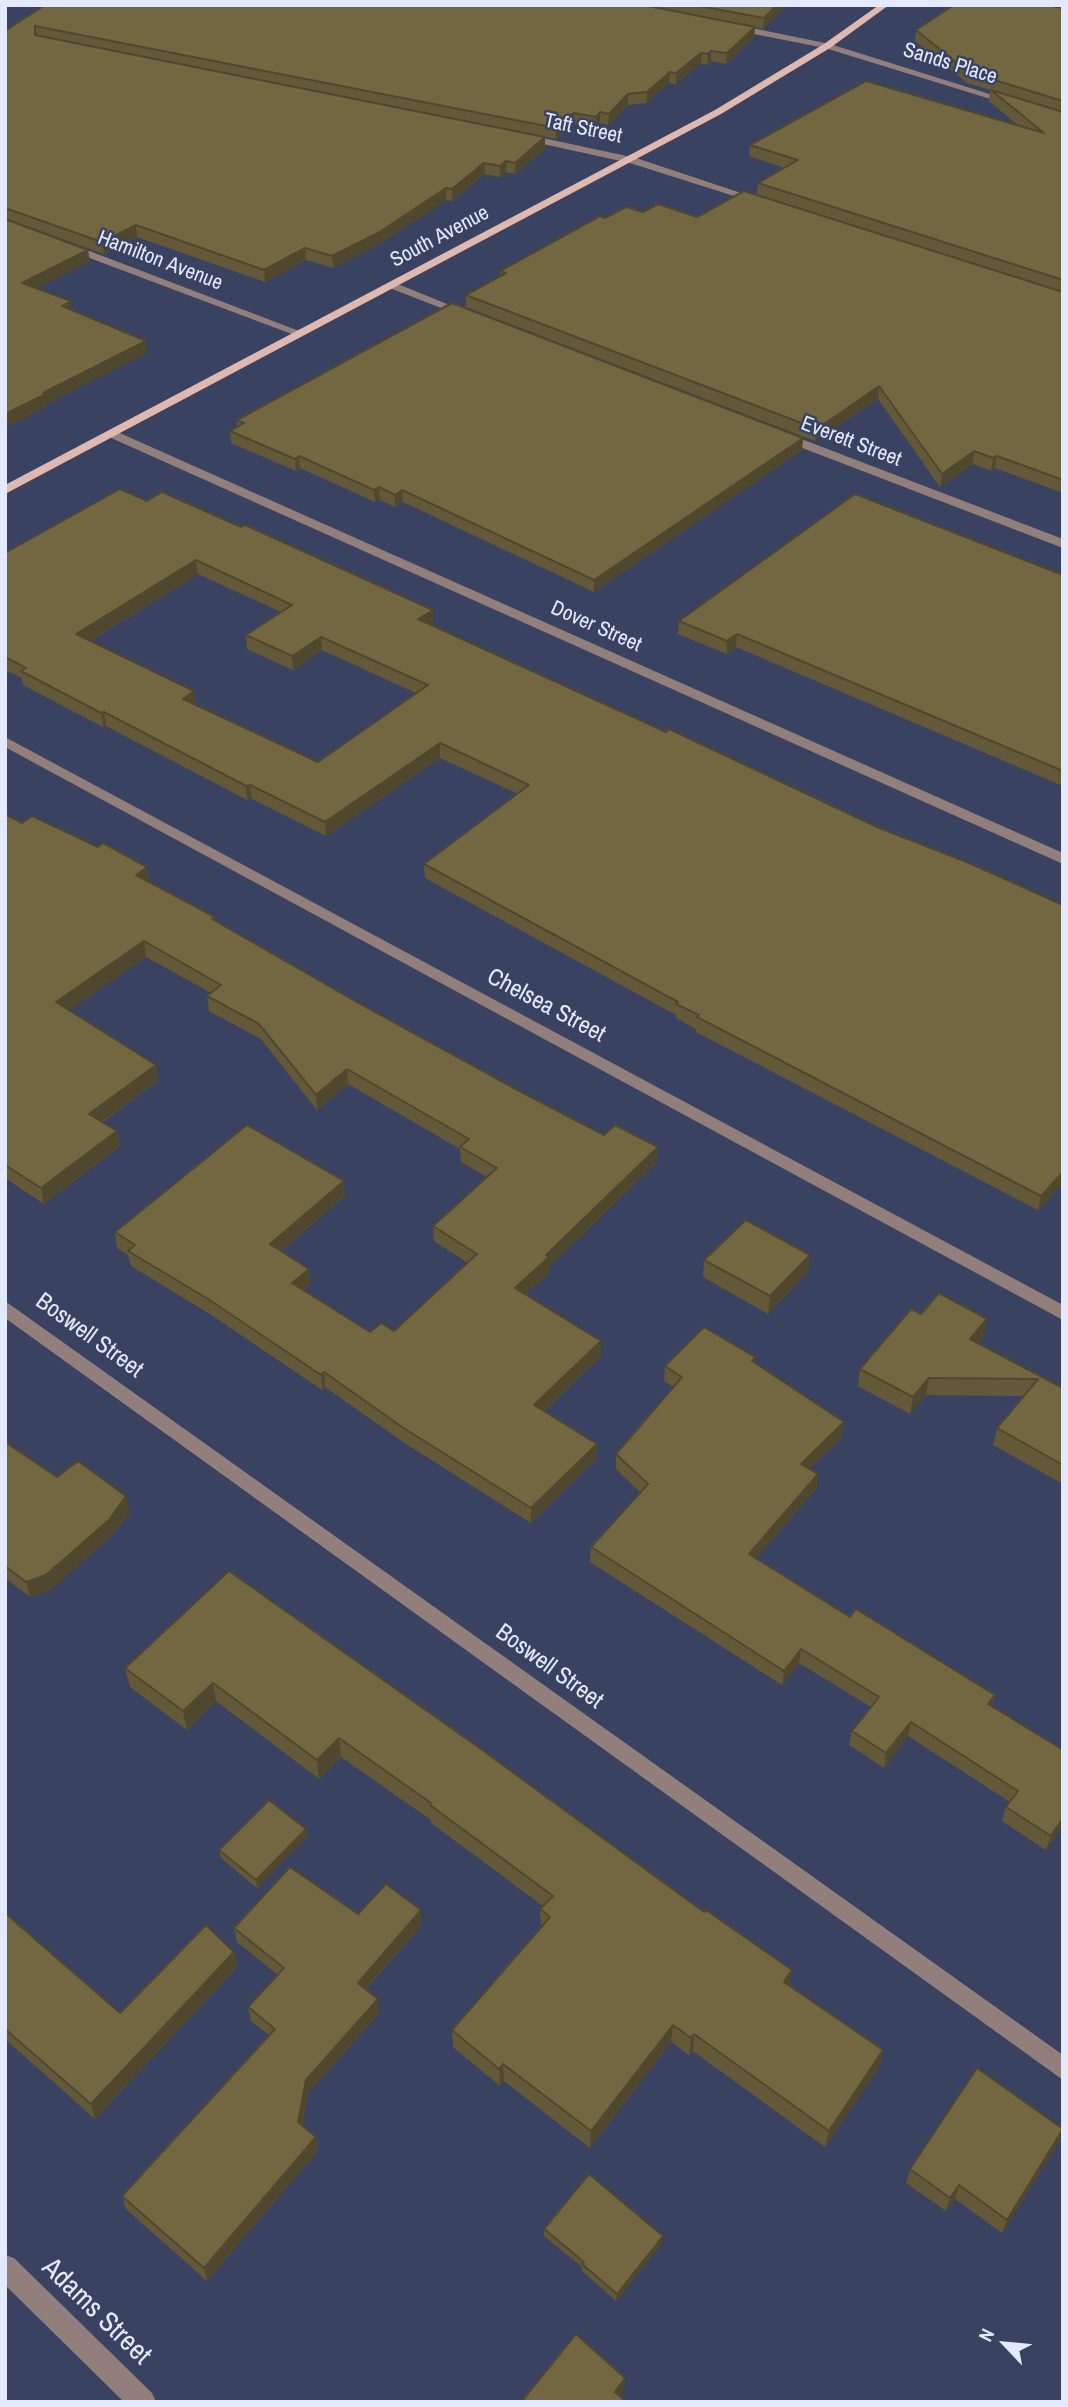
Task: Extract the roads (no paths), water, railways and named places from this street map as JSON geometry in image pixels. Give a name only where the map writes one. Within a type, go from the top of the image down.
[{"type":"main road","name":"South Avenue","points":[[5,490],[632,160],[827,46],[885,5]]},
{"type":"street","name":"Sands Place","points":[[715,24],[827,46],[1024,106]]},
{"type":"street","name":"Taft Street","points":[[517,135],[632,160],[774,206]]},
{"type":"street","name":"Hamilton Avenue","points":[[56,242],[301,334]]},
{"type":"street","points":[[391,285],[484,321]]},
{"type":"street","name":"Everett Street","points":[[767,430],[1063,544]]},
{"type":"street","name":"Dover Street","points":[[113,434],[1063,859]]},
{"type":"street","name":"Chelsea Street","points":[[5,741],[1063,1313]]},
{"type":"street","name":"Boswell Street","points":[[5,1308],[1063,2069]]},
{"type":"street","name":"Adams Street","points":[[5,2267],[143,2402]]}]
